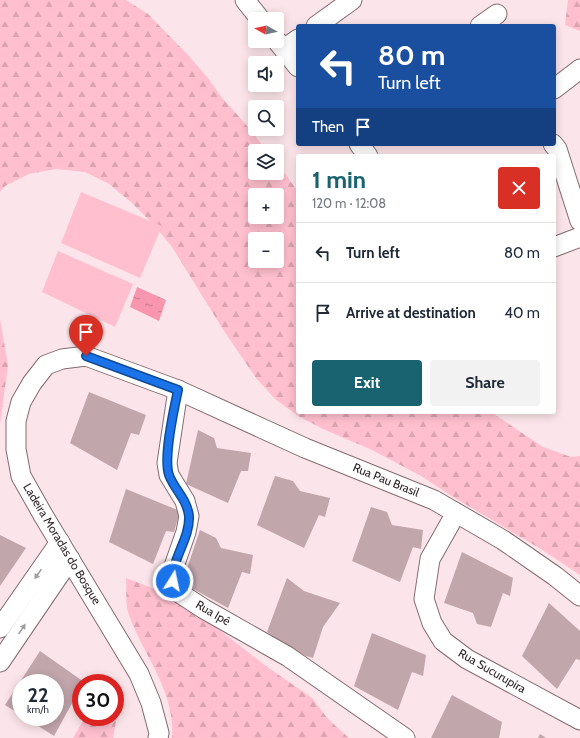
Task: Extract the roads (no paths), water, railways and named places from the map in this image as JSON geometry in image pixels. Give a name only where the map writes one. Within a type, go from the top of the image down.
[{"type":"street","points":[[245,0],[254,12]]},
{"type":"street","points":[[319,24],[352,0]]},
{"type":"street","points":[[483,24],[497,14]]},
{"type":"street","points":[[286,43],[296,63]]},
{"type":"street","points":[[556,87],[580,68]]},
{"type":"street","points":[[555,146],[557,149],[580,221]]},
{"type":"street","points":[[556,246],[580,237]]},
{"type":"street","name":"Ladeira Moradas do Bosque","points":[[158,738],[159,733],[151,703],[139,674],[60,542],[42,515],[21,476],[16,449],[16,421],[21,402],[32,383],[46,365],[62,359],[86,356],[178,390]]},
{"type":"street","name":"Rua Pau Brasil","points":[[178,390],[305,448],[434,500],[503,540],[556,576],[580,596]]},
{"type":"street","name":"Rua Ipê","points":[[178,390],[168,448],[167,464],[169,475],[185,501],[189,516],[186,532],[173,569],[175,590],[204,609],[287,656],[404,738]]},
{"type":"street","name":"Rua Sucurupira","points":[[456,512],[430,559],[424,599],[432,623],[443,641],[467,659],[580,720]]},
{"type":"street","points":[[0,628],[60,542]]},
{"type":"street","points":[[0,662],[70,559]]},
{"type":"water","points":[[137,287],[166,300],[159,321],[130,307]]}]
